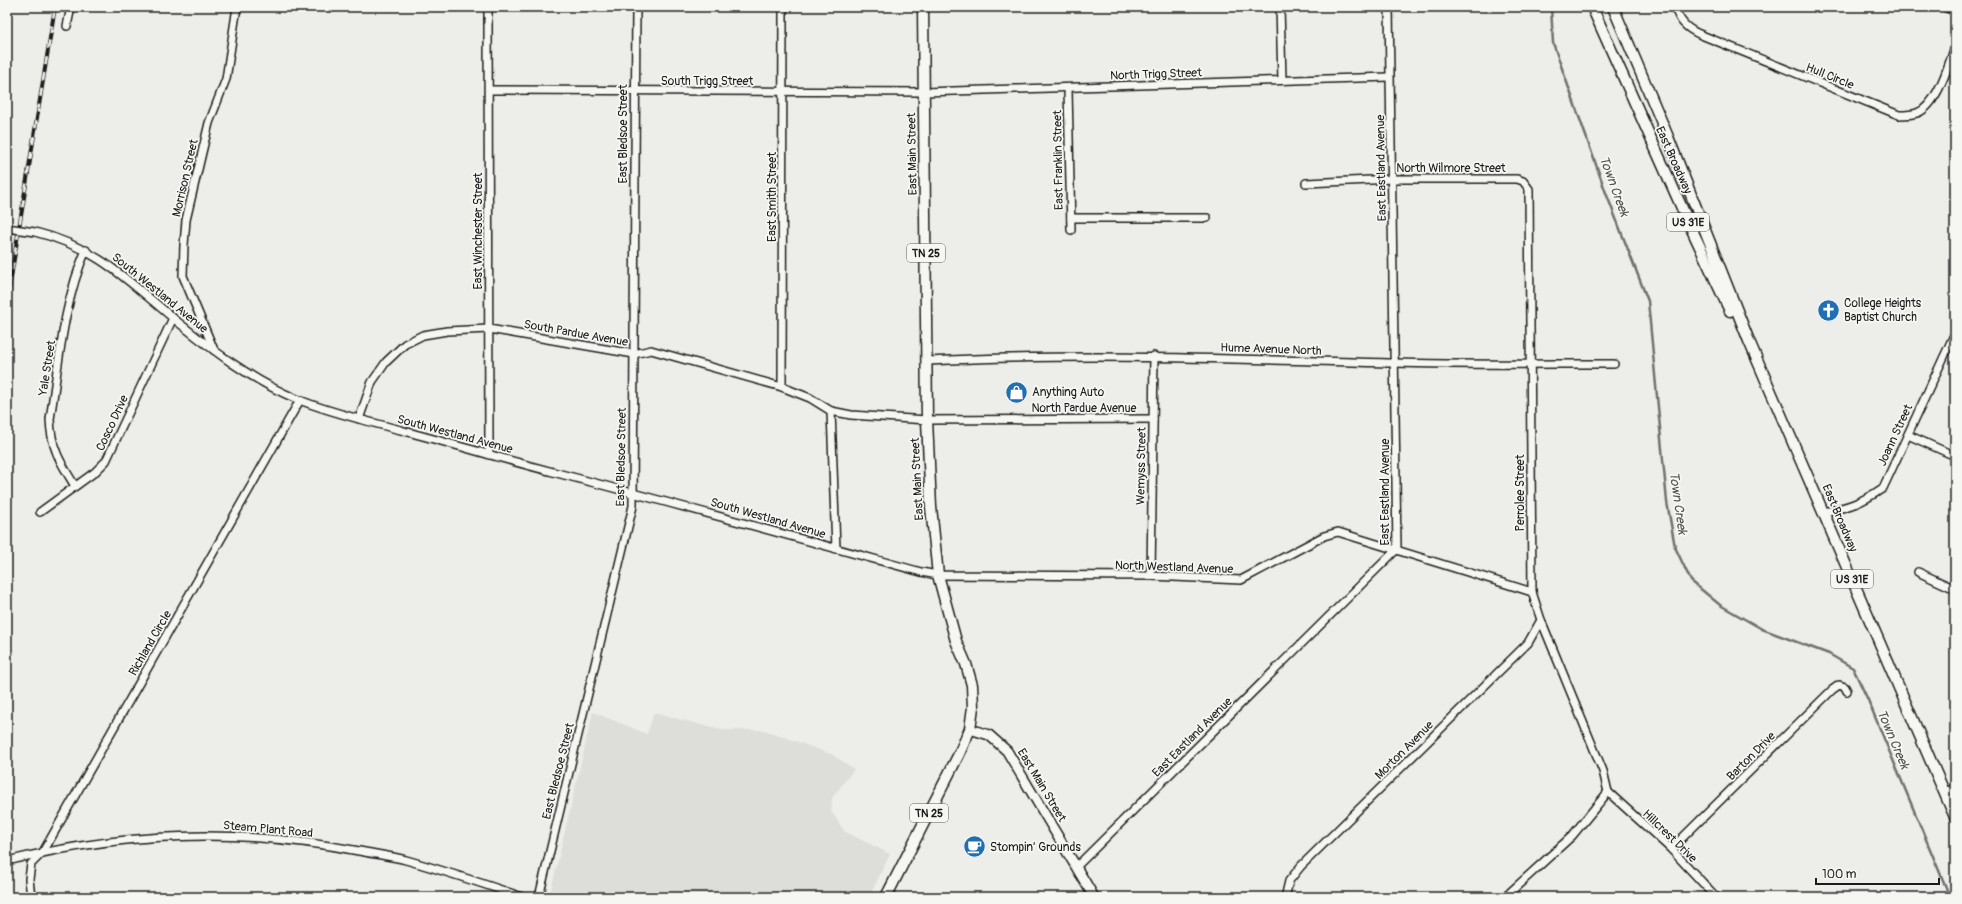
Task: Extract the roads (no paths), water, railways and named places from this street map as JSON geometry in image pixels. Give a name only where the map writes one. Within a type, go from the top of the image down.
[{"type":"main road","name":"East Main Street","points":[[923,7],[927,420],[931,507],[938,575],[956,641],[966,664],[972,685],[973,707],[970,729]]},
{"type":"main road","name":"East Broadway","points":[[1592,7],[1632,100],[1749,341],[1955,817]]},
{"type":"main road","name":"East Broadway","points":[[1613,7],[1668,137],[1738,321]]},
{"type":"main road","name":"TN 25","points":[[886,897],[953,767],[970,729]]},
{"type":"street","points":[[67,26],[71,7]]},
{"type":"street","name":"Morrison Street","points":[[215,352],[183,276],[184,246],[186,220],[209,123],[226,79],[237,7]]},
{"type":"street","name":"East Winchester Street","points":[[488,7],[489,455]]},
{"type":"street","name":"East Bledsoe Street","points":[[539,897],[634,506],[632,478],[634,354],[634,92],[636,7]]},
{"type":"street","name":"East Smith Street","points":[[782,387],[783,7]]},
{"type":"street","points":[[1280,7],[1282,80]]},
{"type":"street","name":"East Eastland Avenue","points":[[1076,867],[1397,550],[1393,179],[1389,77],[1389,7]]},
{"type":"street","name":"Hull Circle","points":[[1675,7],[1680,22],[1694,32],[1899,115],[1918,113],[1927,107],[1938,88],[1955,47]]},
{"type":"street","points":[[1944,7],[1955,11]]},
{"type":"street","name":"North Trigg Street","points":[[924,92],[1068,89],[1389,77]]},
{"type":"street","name":"East Franklin Street","points":[[1068,89],[1071,230]]},
{"type":"street","name":"South Trigg Street","points":[[489,90],[634,92],[924,92]]},
{"type":"street","name":"North Wilmore Street","points":[[1306,183],[1393,179],[1517,179],[1523,181]]},
{"type":"street","name":"Perrolee Street","points":[[1523,181],[1529,189],[1532,592],[1541,620],[1603,770],[1608,792]]},
{"type":"street","points":[[1071,218],[1207,218]]},
{"type":"street","name":"South Westland Avenue","points":[[7,228],[35,232],[54,237],[86,250],[128,280],[215,352],[254,377],[300,400],[359,419],[489,455],[634,493],[836,549],[938,575]]},
{"type":"street","name":"Yale Street","points":[[75,486],[54,452],[50,419],[70,297],[76,275],[86,250]]},
{"type":"street","name":"Cosco Drive","points":[[40,512],[95,472],[106,461],[173,318]]},
{"type":"street","name":"South Pardue Avenue","points":[[359,419],[372,382],[386,362],[405,344],[422,335],[447,331],[489,329],[634,354],[651,350],[782,387],[810,398],[831,411],[851,415],[944,420]]},
{"type":"street","name":"Joann Street","points":[[1824,512],[1846,508],[1864,501],[1883,488],[1955,333]]},
{"type":"street","name":"Hume Avenue North","points":[[927,361],[1004,357],[1154,356],[1395,363],[1614,364]]},
{"type":"street","name":"Wemyss Street","points":[[1151,576],[1154,356]]},
{"type":"street","name":"Richland Circle","points":[[32,897],[29,879],[31,864],[44,852],[300,400]]},
{"type":"street","points":[[831,411],[836,549]]},
{"type":"street","name":"North Pardue Avenue","points":[[944,420],[1153,419]]},
{"type":"street","points":[[1908,435],[1955,456]]},
{"type":"street","name":"North Westland Avenue","points":[[938,575],[1151,576],[1241,580],[1324,536],[1338,532],[1532,592]]},
{"type":"street","points":[[1918,572],[1955,589]]},
{"type":"street","name":"Morton Avenue","points":[[1288,897],[1286,894],[1289,881],[1302,866],[1528,643],[1541,620]]},
{"type":"street","name":"Barton Drive","points":[[1671,850],[1832,690],[1838,685],[1845,687],[1847,691]]},
{"type":"street","name":"East Main Street","points":[[970,729],[989,735],[1007,750],[1094,897]]},
{"type":"street","points":[[1945,792],[1955,788]]},
{"type":"street","points":[[1505,897],[1572,836],[1608,792]]},
{"type":"street","name":"Hillcrest Drive","points":[[1608,792],[1671,850],[1716,897]]},
{"type":"street","name":"Steam Plant Road","points":[[7,861],[44,852],[103,843],[183,836],[229,836],[273,839],[316,844],[405,860],[522,897]]},
{"type":"waterway","name":"Town Creek","points":[[1551,7],[1553,43],[1606,193],[1648,301],[1667,502],[1675,547],[1691,581],[1720,605],[1762,629],[1829,654],[1853,668],[1868,700],[1950,897]]},
{"type":"railway","points":[[7,302],[55,7]]},
{"type":"place","name":"College Heights Baptist Church","points":[[1828,310]]},
{"type":"place","name":"Anything Auto","points":[[1016,392]]},
{"type":"place","name":"Stompin’ Grounds","points":[[975,847]]}]
